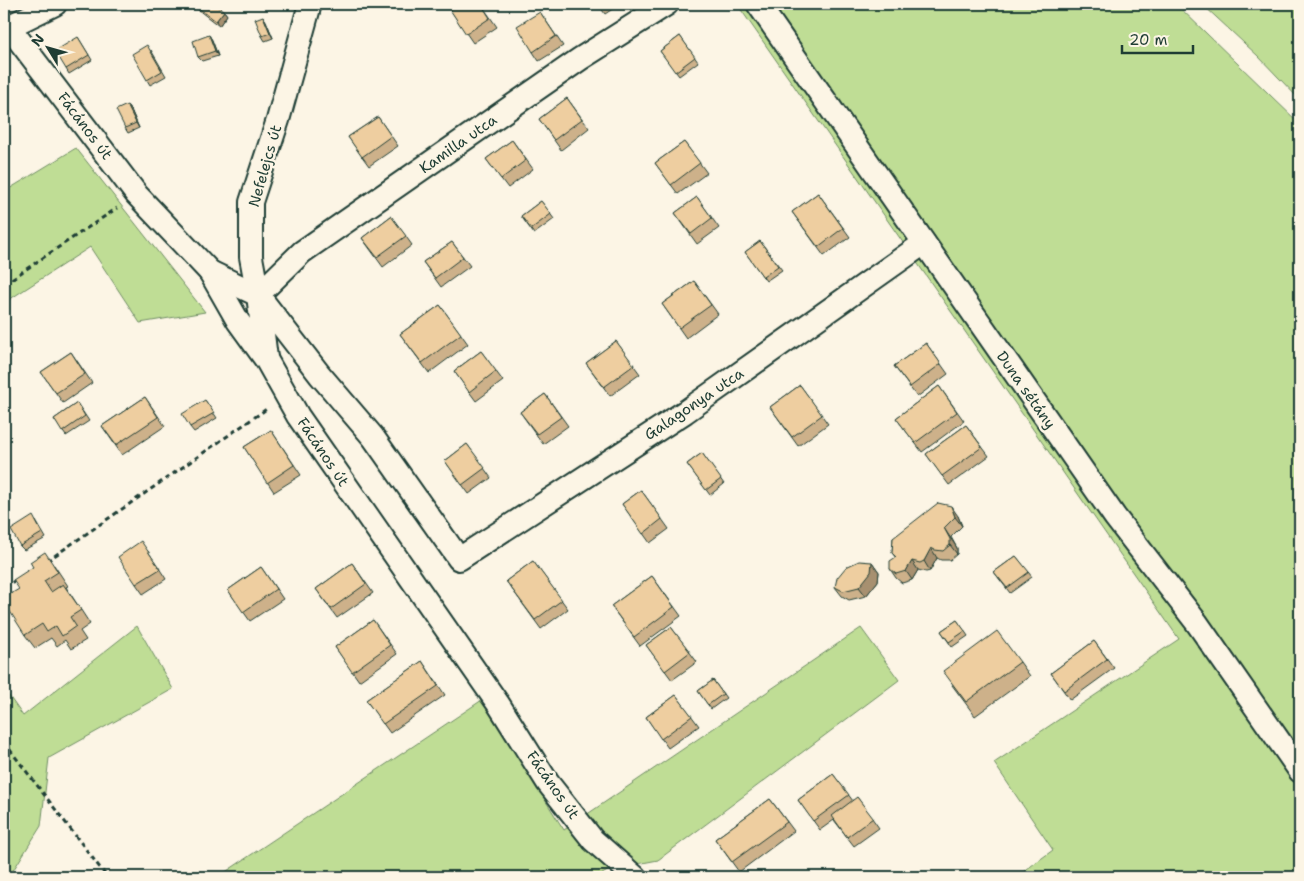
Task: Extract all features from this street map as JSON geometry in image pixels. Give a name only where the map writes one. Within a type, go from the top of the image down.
[{"type":"street","points":[[7,28],[55,4]]},
{"type":"street","name":"Nefelejcs út","points":[[267,361],[251,257],[251,202],[278,120],[310,4]]},
{"type":"street","name":"Kamilla utca","points":[[258,295],[302,252],[580,59],[667,4]]},
{"type":"street","name":"Duna sétány","points":[[758,4],[1115,518],[1196,623],[1300,771]]},
{"type":"street","name":"Fácános út","points":[[7,28],[137,195],[210,272],[238,321],[267,361],[298,416],[499,705],[548,783],[593,840],[636,877]]},
{"type":"street","name":"Galagonya utca","points":[[258,295],[320,374],[373,437],[459,559],[685,412],[924,243]]},
{"type":"street","points":[[210,272],[258,295]]},
{"type":"path","points":[[4,284],[137,195]]},
{"type":"path","points":[[42,564],[57,556],[286,396]]},
{"type":"path","points":[[4,587],[19,578]]},
{"type":"path","points":[[4,742],[107,877]]},
{"type":"green space","points":[[737,4],[1176,4],[1300,124],[1300,877],[1016,877],[1053,850],[994,763],[1179,639]]},
{"type":"green space","points":[[1202,4],[1300,4],[1300,100],[1258,56]]},
{"type":"green space","points":[[76,148],[205,312],[140,323],[90,247],[4,303],[4,192]]},
{"type":"green space","points":[[137,626],[173,689],[49,758],[41,826],[9,877],[4,877],[4,689],[23,716]]},
{"type":"green space","points":[[861,628],[899,680],[658,860],[611,869],[597,877],[218,877],[482,700],[564,830]]},
{"type":"building","points":[[193,4],[215,4],[224,11],[216,21]]},
{"type":"building","points":[[456,4],[481,4],[490,18],[466,34],[449,8]]},
{"type":"building","points":[[540,12],[556,36],[533,52],[517,26]]},
{"type":"building","points":[[263,16],[270,33],[262,36],[255,19]]},
{"type":"building","points":[[209,35],[215,51],[198,57],[193,41]]},
{"type":"building","points":[[680,36],[695,57],[675,72],[660,51]]},
{"type":"building","points":[[78,37],[89,55],[66,69],[55,51]]},
{"type":"building","points":[[147,45],[162,71],[147,80],[132,54]]},
{"type":"building","points":[[567,98],[582,119],[554,140],[539,119]]},
{"type":"building","points":[[127,105],[136,123],[125,128],[116,110]]},
{"type":"building","points":[[378,117],[391,136],[362,157],[348,137]]},
{"type":"building","points":[[512,140],[526,160],[501,179],[486,159]]},
{"type":"building","points":[[684,142],[700,163],[671,185],[655,163]]},
{"type":"building","points":[[818,193],[843,228],[818,247],[792,212]]},
{"type":"building","points":[[697,197],[712,218],[691,234],[675,213]]},
{"type":"building","points":[[541,201],[551,214],[531,229],[521,216]]},
{"type":"building","points":[[391,216],[406,236],[377,257],[362,238]]},
{"type":"building","points":[[760,241],[778,266],[763,277],[745,252]]},
{"type":"building","points":[[452,242],[463,257],[435,278],[423,262]]},
{"type":"building","points":[[694,281],[711,305],[679,328],[662,304]]},
{"type":"building","points":[[440,305],[461,334],[422,363],[400,334]]},
{"type":"building","points":[[616,341],[634,365],[604,387],[586,363]]},
{"type":"building","points":[[926,343],[941,364],[910,387],[894,366]]},
{"type":"building","points":[[481,351],[496,371],[469,392],[454,371]]},
{"type":"building","points":[[71,352],[85,374],[56,393],[41,372]]},
{"type":"building","points":[[800,385],[822,415],[792,437],[770,407]]},
{"type":"building","points":[[939,386],[957,412],[915,443],[896,418]]},
{"type":"building","points":[[545,394],[561,417],[537,434],[520,412]]},
{"type":"building","points":[[145,397],[158,417],[116,445],[102,426]]},
{"type":"building","points":[[205,400],[214,413],[190,427],[182,414]]},
{"type":"building","points":[[77,403],[85,416],[62,432],[54,419]]},
{"type":"building","points":[[966,425],[982,447],[942,476],[926,454]]},
{"type":"building","points":[[271,430],[294,465],[267,483],[244,447]]},
{"type":"building","points":[[467,444],[485,468],[462,485],[445,461]]},
{"type":"building","points":[[702,453],[721,479],[706,490],[687,464]]},
{"type":"building","points":[[641,490],[662,519],[643,534],[622,504]]},
{"type":"building","points":[[938,503],[951,506],[955,517],[944,528],[950,539],[950,545],[943,551],[931,548],[924,561],[920,563],[912,561],[906,571],[896,574],[890,569],[890,561],[896,557],[892,553],[893,538]]},
{"type":"building","points":[[33,516],[42,533],[20,546],[11,530]]},
{"type":"building","points":[[141,541],[160,569],[136,584],[118,557]]},
{"type":"building","points":[[45,552],[58,572],[44,581],[51,592],[63,584],[81,610],[70,617],[76,626],[62,636],[56,626],[47,632],[42,624],[25,635],[4,602],[4,598],[19,589],[13,580],[33,567],[30,562]]},
{"type":"building","points":[[1016,556],[1029,572],[1007,588],[994,572]]},
{"type":"building","points":[[533,561],[562,600],[535,620],[506,581]]},
{"type":"building","points":[[859,561],[872,562],[871,572],[859,587],[843,591],[835,587],[837,578],[846,567]]},
{"type":"building","points":[[352,563],[366,584],[331,609],[316,589]]},
{"type":"building","points":[[261,567],[276,589],[243,612],[228,590]]},
{"type":"building","points":[[652,576],[674,607],[634,637],[611,606]]},
{"type":"building","points":[[373,620],[390,645],[352,672],[335,647]]},
{"type":"building","points":[[957,620],[965,631],[949,642],[941,631]]},
{"type":"building","points":[[671,627],[690,652],[665,671],[646,645]]},
{"type":"building","points":[[997,631],[1020,662],[966,702],[943,671]]},
{"type":"building","points":[[1094,641],[1107,659],[1064,691],[1051,673]]},
{"type":"building","points":[[422,661],[438,686],[383,724],[366,700]]},
{"type":"building","points":[[713,680],[723,694],[708,705],[698,691]]},
{"type":"building","points":[[676,695],[692,716],[661,739],[646,717]]},
{"type":"building","points":[[833,774],[849,795],[813,821],[798,800]]},
{"type":"building","points":[[857,797],[873,818],[847,837],[832,816]]},
{"type":"building","points":[[770,799],[787,822],[732,862],[715,839]]}]
